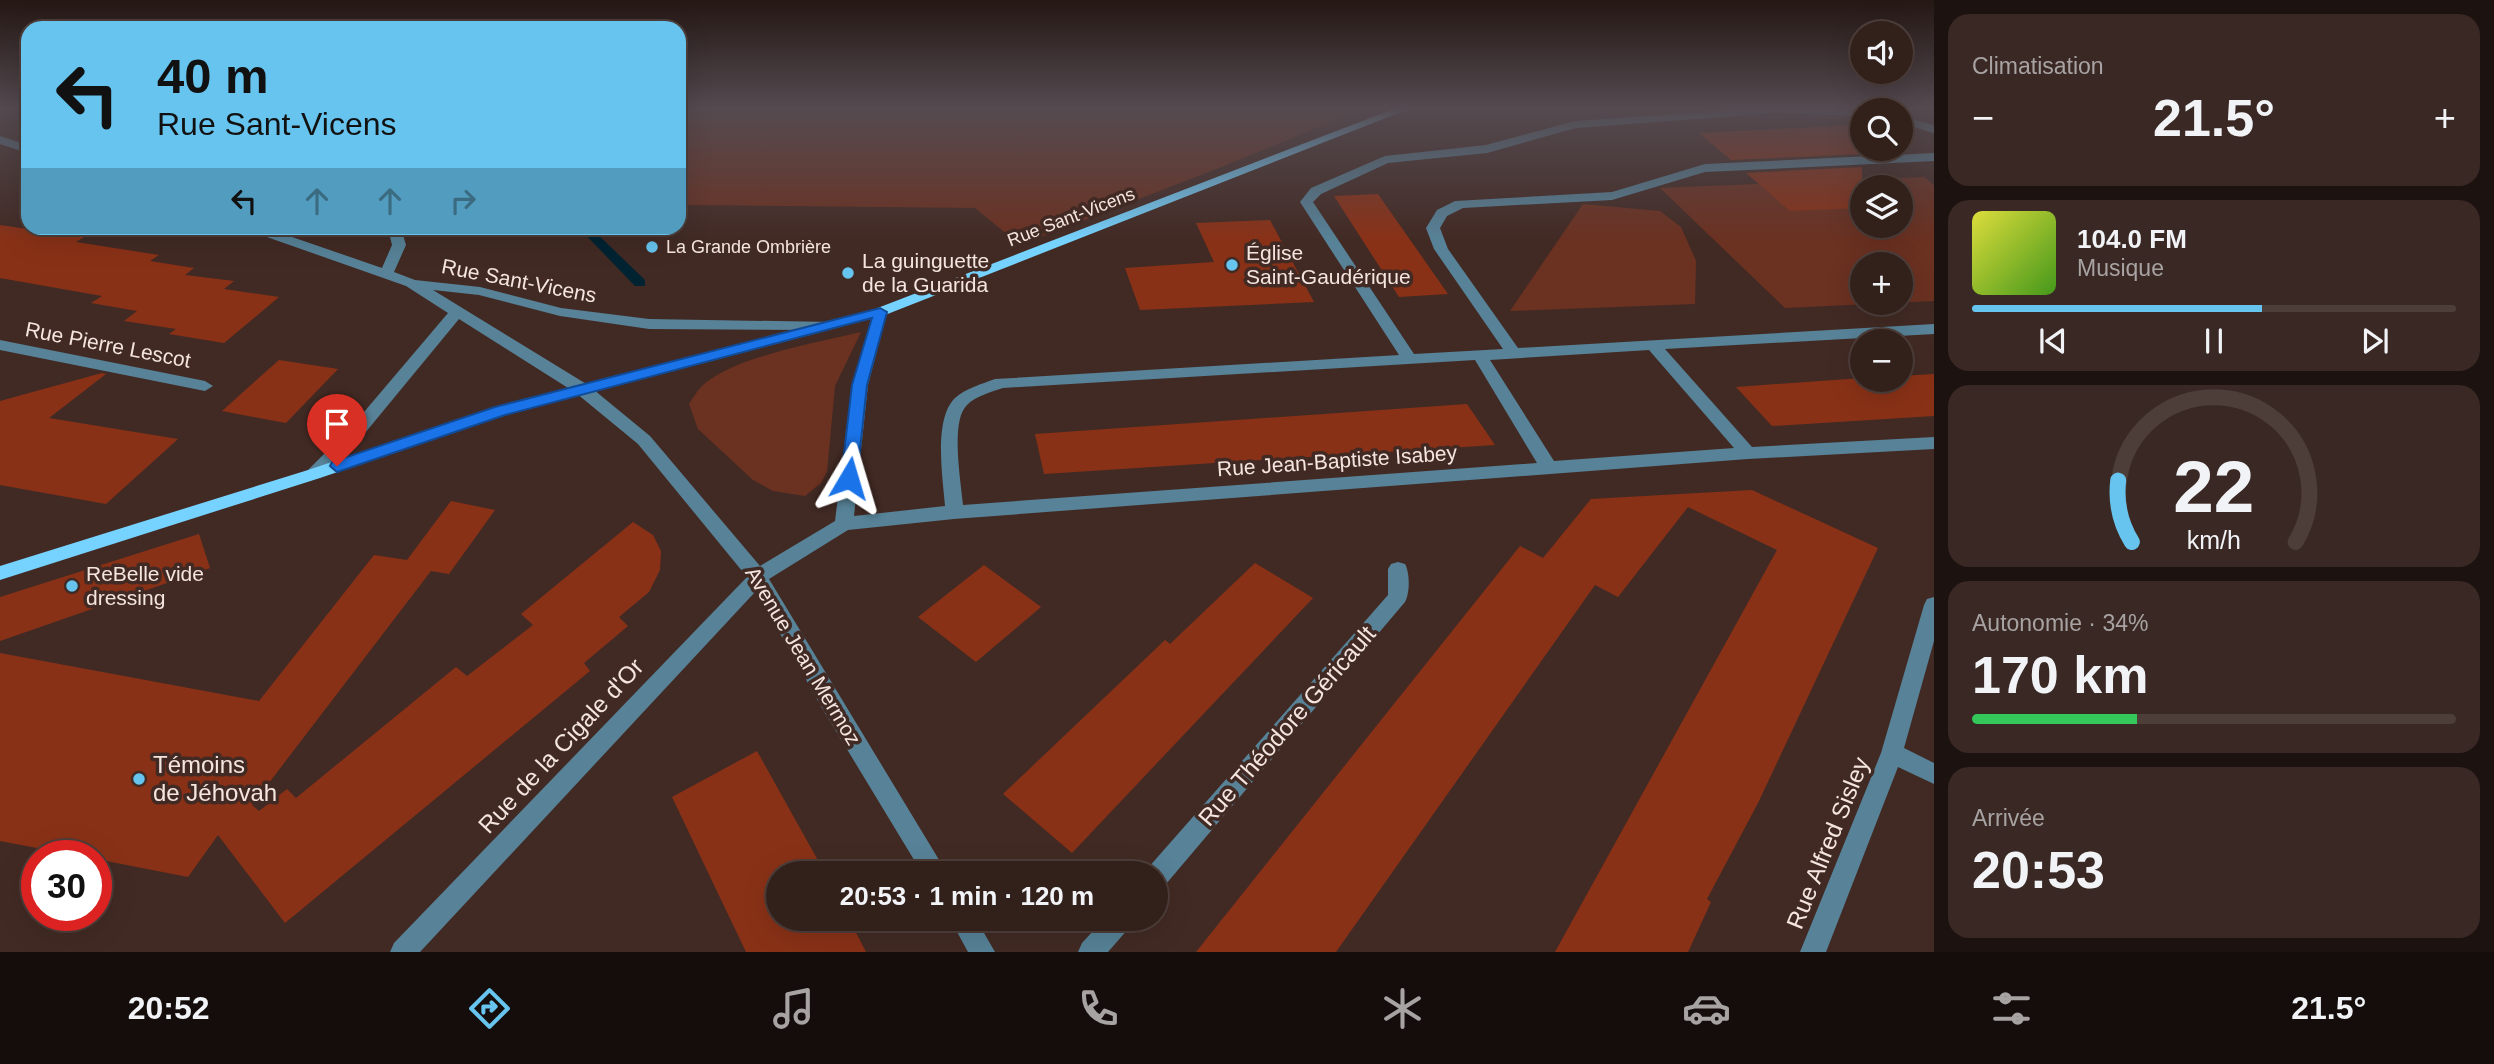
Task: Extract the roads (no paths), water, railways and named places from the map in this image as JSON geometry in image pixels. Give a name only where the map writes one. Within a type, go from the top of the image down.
[{"type":"main road","name":"Rue Sant-Vicens","points":[[0,573],[314,474],[501,411],[880,312],[1291,152]]},
{"type":"street","points":[[1409,359],[1306,202],[1317,191],[1385,160],[1455,152]]},
{"type":"street","points":[[1514,354],[1441,249],[1433,228],[1443,213],[1460,204],[1611,197],[1638,191],[1682,171],[1704,168],[1934,157]]},
{"type":"street","name":"Avenue Jean Mermoz","points":[[275,235],[411,283],[582,389],[645,440],[758,577],[830,702],[928,861]]},
{"type":"street","points":[[386,274],[399,249],[399,235]]},
{"type":"street","name":"Rue Sant-Vicens","points":[[411,283],[480,291],[560,312],[649,324],[828,325]]},
{"type":"street","points":[[844,524],[860,385],[880,312]]},
{"type":"street","points":[[314,474],[359,429],[456,313]]},
{"type":"street","points":[[954,512],[951,422],[957,406],[975,393],[1001,383],[1934,329]]},
{"type":"street","points":[[1654,345],[1748,453]]},
{"type":"street","name":"Rue Pierre Lescot","points":[[1,346],[205,386]]},
{"type":"street","points":[[1480,356],[1549,468]]},
{"type":"street","name":"Rue Jean-Baptiste Isabey","points":[[758,577],[844,524],[954,512],[1748,453],[1934,443]]},
{"type":"street","name":"Rue Théodore Géricault","points":[[1168,863],[1398,597],[1398,569]]},
{"type":"street","name":"Rue de la Cigale d'Or","points":[[403,952],[758,577]]},
{"type":"street","name":"Rue Alfred Sisley","points":[[1813,952],[1892,753],[1934,605]]},
{"type":"street","name":"Rue Alfred Sisley","points":[[1892,753],[1934,774]]},
{"type":"street","points":[[969,931],[982,952]]},
{"type":"street","points":[[1091,952],[1109,931]]},
{"type":"waterway","points":[[592,235],[640,283]]},
{"type":"place","name":"La Grande Ombrière","points":[[652,247]]},
{"type":"place","name":"Église Saint-Gaudérique","points":[[1232,265]]},
{"type":"place","name":"La guinguette de la Guarida","points":[[848,273]]},
{"type":"place","name":"ReBelle vide dressing","points":[[72,586]]},
{"type":"place","name":"Témoins de Jéhovah","points":[[139,779]]}]
